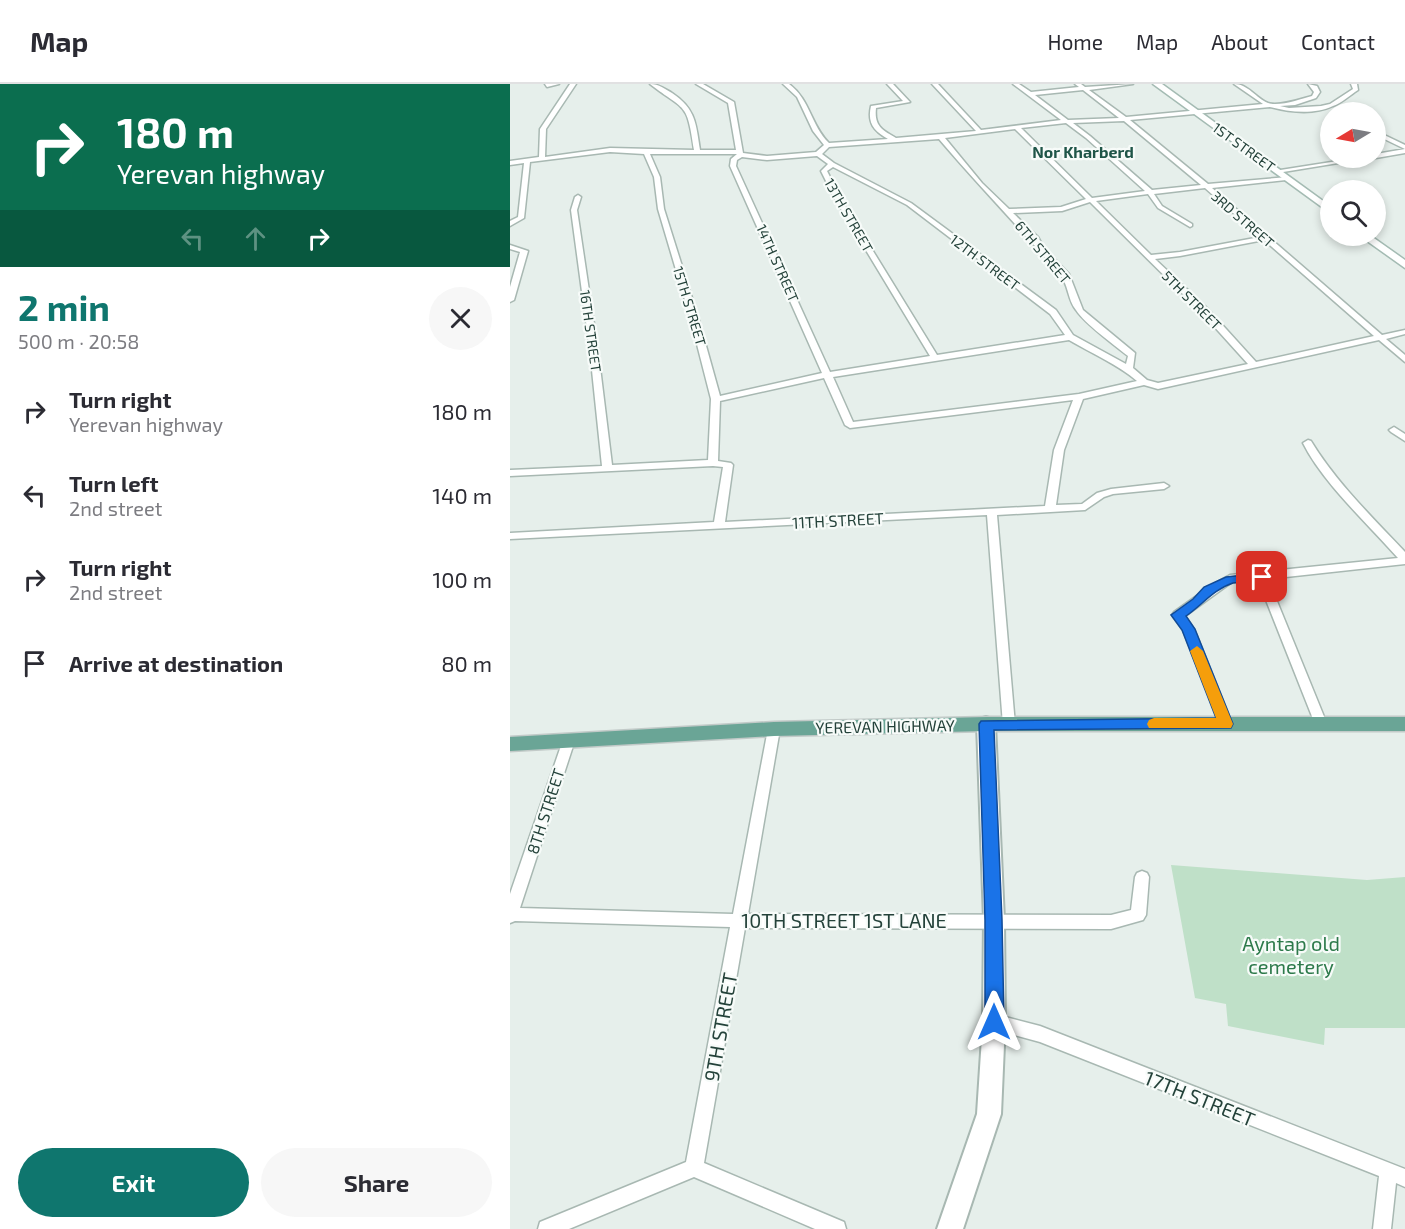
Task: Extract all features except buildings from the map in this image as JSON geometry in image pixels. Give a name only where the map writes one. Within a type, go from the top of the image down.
[{"type":"main road","name":"1ST STREET","points":[[1157,84],[1320,203]]},
{"type":"main road","points":[[1379,246],[1405,265]]},
{"type":"main road","name":"YEREVAN HIGHWAY","points":[[510,744],[774,729],[986,724],[1405,724]]},
{"type":"street","points":[[547,85],[556,84]]},
{"type":"street","points":[[542,159],[543,129],[573,84]]},
{"type":"street","points":[[653,84],[685,103],[691,111],[697,151]]},
{"type":"street","name":"14TH STREET","points":[[699,84],[731,102],[740,154],[734,159],[733,166],[826,375]]},
{"type":"street","points":[[786,84],[801,97],[818,138],[827,145]]},
{"type":"street","points":[[890,84],[907,102],[873,107],[872,123],[877,130],[894,139]]},
{"type":"street","points":[[935,84],[981,132]]},
{"type":"street","points":[[1016,84],[1068,122],[1150,192],[1160,207],[1190,225]]},
{"type":"street","points":[[1030,94],[1080,86],[1130,84]]},
{"type":"street","points":[[1237,84],[1268,105],[1289,110],[1320,108]]},
{"type":"street","points":[[510,163],[610,150],[697,151],[767,158],[818,154],[827,145],[941,137],[1068,122],[1294,103],[1314,97],[1317,92],[1311,84]]},
{"type":"street","points":[[1336,102],[1356,89],[1357,86],[1354,84]]},
{"type":"street","name":"3RD STREET","points":[[1080,86],[1125,119],[1206,186],[1405,359]]},
{"type":"street","name":"5TH STREET","points":[[1017,128],[1204,310],[1254,365]]},
{"type":"street","name":"6TH STREET","points":[[941,137],[980,184],[1065,275],[1071,284],[1075,304],[1080,311],[1132,355],[1129,369]]},
{"type":"street","points":[[1386,138],[1405,147]]},
{"type":"street","points":[[1386,154],[1405,151]]},
{"type":"street","name":"15TH STREET","points":[[646,152],[657,177],[661,209],[716,399],[713,463]]},
{"type":"street","points":[[1392,153],[1405,161]]},
{"type":"street","name":"13TH STREET","points":[[818,154],[832,164],[824,171],[838,199],[934,358]]},
{"type":"street","points":[[510,224],[521,218],[527,161]]},
{"type":"street","name":"12TH STREET","points":[[832,164],[909,204],[1053,312],[1070,337],[1129,369]]},
{"type":"street","points":[[1277,171],[1320,165]]},
{"type":"street","points":[[1007,211],[1062,209],[1090,200],[1286,178]]},
{"type":"street","name":"16TH STREET","points":[[578,197],[574,210],[594,351],[607,467]]},
{"type":"street","points":[[1150,257],[1180,254],[1264,238]]},
{"type":"street","points":[[510,247],[524,251],[510,300]]},
{"type":"street","points":[[1129,369],[1144,382],[1158,386],[1405,332]]},
{"type":"street","points":[[716,399],[826,375],[1070,337]]},
{"type":"street","points":[[826,375],[850,425],[1079,397],[1144,382]]},
{"type":"street","points":[[1050,509],[1059,450],[1079,397]]},
{"type":"street","points":[[1394,430],[1405,438]]},
{"type":"street","points":[[1308,443],[1314,455],[1337,484],[1405,560]]},
{"type":"street","points":[[510,473],[713,463],[728,465],[719,526]]},
{"type":"street","name":"11TH STREET","points":[[510,536],[1085,507],[1091,498],[1101,494],[1164,486]]},
{"type":"street","points":[[992,512],[1009,725]]},
{"type":"street","points":[[1226,724],[1188,629],[1178,615],[1198,602],[1209,590],[1230,579],[1405,560]]},
{"type":"street","points":[[1262,577],[1320,724]]},
{"type":"street","points":[[950,1229],[989,1114],[994,1022],[994,920],[986,724]]},
{"type":"street","name":"9TH STREET","points":[[694,1168],[774,729]]},
{"type":"street","name":"8TH STREET","points":[[510,915],[569,740]]},
{"type":"street","name":"10TH STREET 1ST LANE","points":[[510,915],[738,921],[1111,922],[1138,915],[1142,877]]},
{"type":"street","name":"17TH STREET","points":[[994,1022],[1040,1034],[1397,1175]]},
{"type":"street","points":[[547,1229],[694,1168],[837,1229]]},
{"type":"street","points":[[1382,1229],[1397,1175]]},
{"type":"green space","name":"Ayntap old cemetery","points":[[1171,865],[1367,880],[1405,877],[1405,1028],[1325,1028],[1324,1045],[1228,1026],[1226,1004],[1195,998]]},
{"type":"slow traffic","points":[[1154,724],[1226,724],[1197,651]]},
{"type":"district","name":"Nor Kharberd","points":[[1083,151]]},
{"type":"route","points":[[994,1022],[994,920],[986,724],[1226,724],[1188,629],[1178,615],[1198,602],[1209,590],[1230,579],[1262,577]]}]
